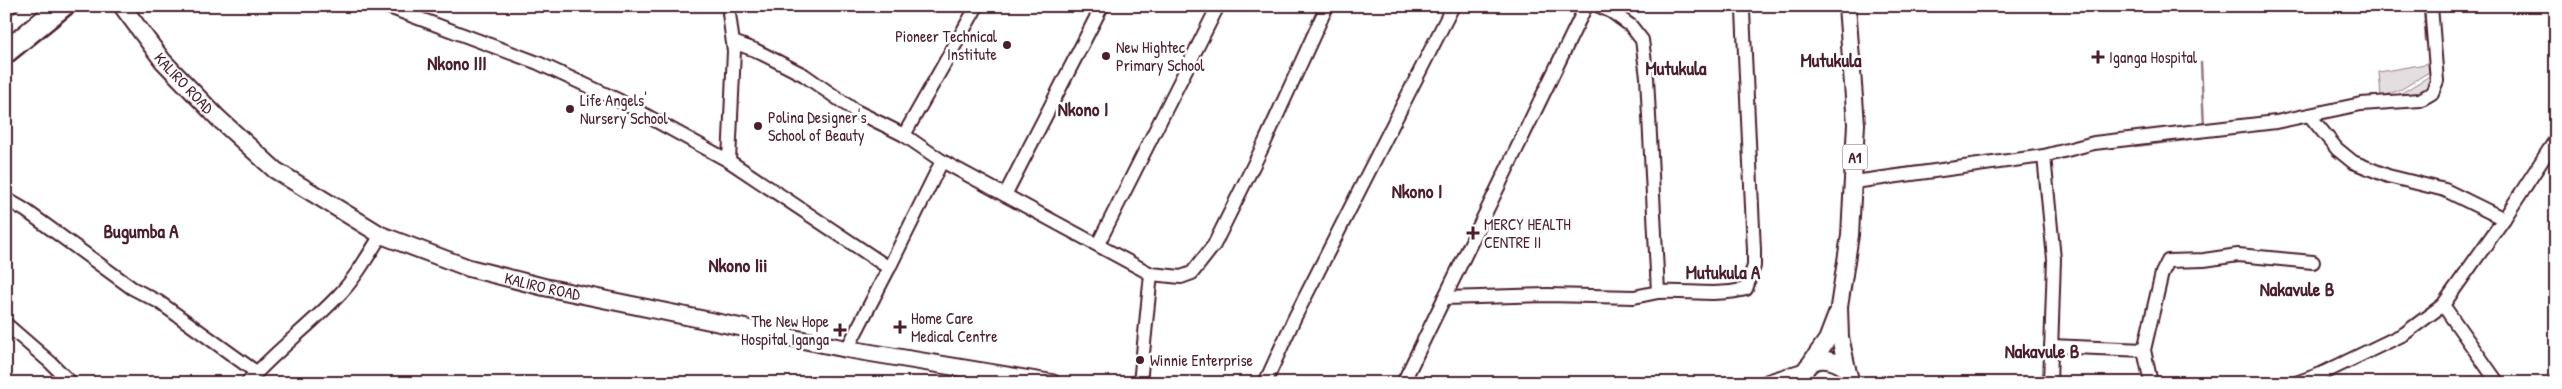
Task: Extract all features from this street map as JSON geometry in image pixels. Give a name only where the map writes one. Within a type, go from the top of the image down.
[{"type":"main road","name":"KALIRO ROAD","points":[[122,6],[163,61],[218,118],[268,163],[286,178],[381,235],[469,268],[544,288],[847,349],[1035,382],[1052,383]]},
{"type":"main road","name":"A1","points":[[1847,6],[1855,115],[1854,182],[1850,235],[1839,308],[1840,337],[1849,376]]},
{"type":"main road","name":"A1","points":[[1805,372],[1827,340],[1839,308]]},
{"type":"main road","name":"A1","points":[[1805,372],[1832,361],[1849,376]]},
{"type":"main road","points":[[1768,383],[1805,372]]},
{"type":"street","points":[[6,28],[34,6]]},
{"type":"street","points":[[386,6],[538,63],[618,100],[728,160],[889,268]]},
{"type":"street","points":[[728,6],[734,42],[728,160]]},
{"type":"street","points":[[904,135],[977,6]]},
{"type":"street","points":[[1005,195],[1102,6]]},
{"type":"street","points":[[1098,244],[1218,6]]},
{"type":"street","points":[[734,42],[755,50],[804,76],[854,110],[904,135],[942,161],[1151,274],[1181,278],[1192,273],[1214,245],[1264,144],[1327,6]]},
{"type":"street","points":[[1265,383],[1294,319],[1453,6]]},
{"type":"street","points":[[1403,383],[1586,6]]},
{"type":"street","points":[[1599,6],[1612,12],[1631,26],[1642,40],[1647,77],[1658,292]]},
{"type":"street","points":[[1444,298],[1548,295],[1634,297],[1658,292],[1712,295],[1746,290],[1750,281],[1754,250],[1743,11],[1745,6]]},
{"type":"street","points":[[1854,182],[2044,156],[2094,144],[2198,133],[2310,116],[2361,104],[2420,100],[2432,93],[2437,81],[2432,6]]},
{"type":"street","points":[[2310,116],[2337,150],[2353,162],[2388,176],[2445,190],[2504,219]]},
{"type":"street","points":[[2296,383],[2320,374],[2404,334],[2444,305],[2504,219],[2556,138]]},
{"type":"street","points":[[2044,156],[2054,259],[2050,383]]},
{"type":"street","points":[[847,349],[942,161]]},
{"type":"street","points":[[6,199],[25,210],[132,288],[159,302],[195,326],[256,372]]},
{"type":"street","points":[[247,383],[256,372],[340,295],[361,268],[381,235]]},
{"type":"street","points":[[2151,383],[2144,350],[2162,273],[2168,261],[2204,260],[2238,255],[2313,262]]},
{"type":"street","points":[[1140,383],[1151,274]]},
{"type":"street","points":[[2444,305],[2498,383]]},
{"type":"street","points":[[6,324],[52,363],[71,383]]},
{"type":"street","points":[[2051,346],[2144,350]]},
{"type":"shaded area","points":[[2431,63],[2432,70],[2402,89],[2381,97],[2379,72]]},
{"type":"shaded area","points":[[2433,74],[2428,93],[2393,98]]},
{"type":"waterway","points":[[2424,6],[2426,41]]},
{"type":"waterway","points":[[2201,63],[2204,127]]},
{"type":"waterway","points":[[2218,135],[2246,132]]},
{"type":"waterway","points":[[2199,138],[2205,136]]},
{"type":"waterway","points":[[2135,146],[2186,140]]},
{"type":"waterway","points":[[1890,170],[1971,160]]},
{"type":"railway","points":[[6,67],[81,6]]},
{"type":"place","name":"Pioneer Technical Institute","points":[[1007,45]]},
{"type":"place","name":"New Hightec Primary School","points":[[1106,56]]},
{"type":"place","name":"Iganga Hospital","points":[[2098,57]]},
{"type":"place","name":"Life Angels' Nursery School","points":[[570,109]]},
{"type":"place","name":"Polina Designer's School of Beauty","points":[[758,126]]},
{"type":"place","name":"MERCY HEALTH CENTRE II","points":[[1473,233]]},
{"type":"place","name":"Home Care Medical Centre","points":[[900,327]]},
{"type":"place","name":"The New Hope Hospital Iganga","points":[[840,330]]},
{"type":"place","name":"Winnie Enterprise","points":[[1140,360]]},
{"type":"district","name":"Mutukula","points":[[1831,60]]},
{"type":"district","name":"Nkono III","points":[[457,63]]},
{"type":"district","name":"Mutukula","points":[[1676,68]]},
{"type":"district","name":"Nkono I","points":[[1083,109]]},
{"type":"district","name":"Nkono I","points":[[1417,191]]},
{"type":"district","name":"Bugumba A","points":[[141,231]]},
{"type":"district","name":"Nkono Iii","points":[[738,265]]},
{"type":"district","name":"Mutukula A","points":[[1723,272]]},
{"type":"district","name":"Nakavule B","points":[[2297,289]]},
{"type":"district","name":"Nakavule B","points":[[2042,351]]}]
